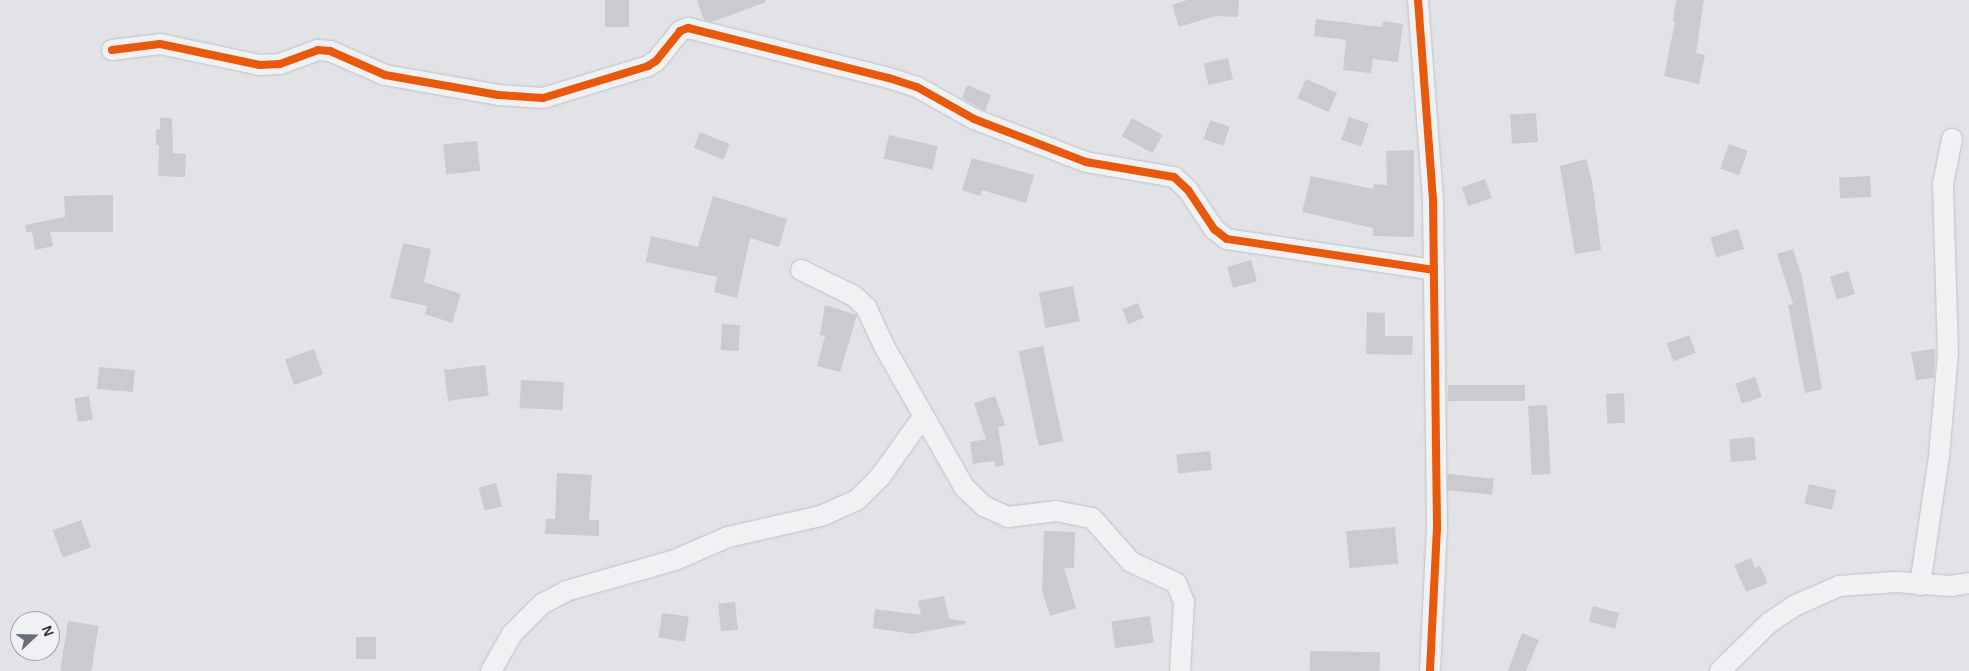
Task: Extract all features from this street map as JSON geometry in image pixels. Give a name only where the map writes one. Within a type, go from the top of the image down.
[{"type":"street","points":[[1418,0],[1434,200],[1438,527],[1430,671]]},
{"type":"street","points":[[112,50],[160,44],[260,65],[280,64],[318,50],[330,51],[384,75],[498,95],[543,98],[648,66],[656,61],[680,31],[688,28],[917,87],[974,119],[1086,162],[1174,177],[1188,190],[1214,229],[1227,239],[1434,270]]},
{"type":"street","points":[[1920,585],[1939,456],[1948,354],[1943,184],[1952,139]]},
{"type":"street","points":[[801,270],[854,296],[866,307],[923,417],[964,487],[984,506],[1008,517],[1056,511],[1092,518],[1130,562],[1176,583],[1184,602],[1180,671]]},
{"type":"street","points":[[491,671],[512,634],[542,604],[566,591],[675,560],[728,537],[821,516],[857,500],[880,477],[923,417]]},
{"type":"street","points":[[1720,671],[1769,623],[1794,606],[1839,586],[1896,582],[1920,585],[1969,583]]},
{"type":"building","points":[[605,0],[629,0],[629,27],[605,27]]},
{"type":"building","points":[[697,0],[765,0],[766,2],[712,22],[704,20]]},
{"type":"building","points":[[1187,0],[1239,0],[1238,17],[1215,16],[1179,27],[1172,5]]},
{"type":"building","points":[[1676,0],[1704,0],[1696,53],[1705,55],[1699,84],[1664,76],[1675,22],[1673,21]]},
{"type":"building","points":[[1316,19],[1382,27],[1383,21],[1403,24],[1398,62],[1373,59],[1371,73],[1343,70],[1346,40],[1314,36]]},
{"type":"building","points":[[1228,58],[1233,79],[1209,85],[1204,64]]},
{"type":"building","points":[[1306,79],[1337,93],[1329,112],[1297,98]]},
{"type":"building","points":[[967,85],[991,95],[985,111],[962,98]]},
{"type":"building","points":[[1536,113],[1538,142],[1512,144],[1510,115]]},
{"type":"building","points":[[1349,117],[1369,124],[1361,147],[1341,140]]},
{"type":"building","points":[[160,118],[172,118],[173,153],[186,154],[185,177],[158,176],[159,145],[156,145],[156,130],[160,129]]},
{"type":"building","points":[[1132,118],[1163,135],[1152,153],[1122,136]]},
{"type":"building","points":[[1210,120],[1230,127],[1223,146],[1203,139]]},
{"type":"building","points":[[700,132],[730,144],[723,160],[694,148]]},
{"type":"building","points":[[889,135],[938,146],[932,170],[884,158]]},
{"type":"building","points":[[477,141],[480,171],[446,174],[443,145]]},
{"type":"building","points":[[1729,144],[1748,151],[1739,175],[1720,168]]},
{"type":"building","points":[[1414,150],[1414,237],[1373,236],[1373,228],[1302,212],[1311,176],[1373,189],[1374,184],[1387,185],[1386,151]]},
{"type":"building","points":[[972,158],[1034,175],[1026,203],[982,190],[980,196],[962,190]]},
{"type":"building","points":[[1586,159],[1592,181],[1601,250],[1575,254],[1560,166]]},
{"type":"building","points":[[1870,176],[1871,197],[1840,199],[1839,178]]},
{"type":"building","points":[[1485,179],[1492,198],[1468,206],[1462,188]]},
{"type":"building","points":[[113,195],[113,232],[50,232],[53,246],[35,250],[32,232],[26,232],[25,225],[65,217],[64,196]]},
{"type":"building","points":[[713,196],[787,219],[779,247],[750,238],[737,298],[714,292],[717,277],[646,262],[651,236],[698,247]]},
{"type":"building","points":[[1738,229],[1744,249],[1716,258],[1710,237]]},
{"type":"building","points":[[403,243],[431,249],[424,282],[461,294],[452,323],[425,314],[427,306],[390,298]]},
{"type":"building","points":[[1793,249],[1802,277],[1822,389],[1805,393],[1788,305],[1793,304],[1777,254]]},
{"type":"building","points":[[1251,260],[1257,281],[1233,288],[1227,267]]},
{"type":"building","points":[[1848,271],[1855,294],[1837,300],[1830,277]]},
{"type":"building","points":[[1073,286],[1080,321],[1046,328],[1039,293]]},
{"type":"building","points":[[1138,303],[1144,318],[1128,324],[1122,309]]},
{"type":"building","points":[[825,305],[857,315],[840,372],[817,366],[825,336],[820,335]]},
{"type":"building","points":[[1367,312],[1385,313],[1385,336],[1413,336],[1412,355],[1366,354]]},
{"type":"building","points":[[722,324],[740,325],[739,351],[721,350]]},
{"type":"building","points":[[1689,335],[1696,353],[1673,361],[1667,344]]},
{"type":"building","points":[[1043,346],[1063,441],[1039,446],[1019,351]]},
{"type":"building","points":[[314,349],[323,374],[294,385],[285,360]]},
{"type":"building","points":[[1935,349],[1934,378],[1916,380],[1911,352]]},
{"type":"building","points":[[485,365],[489,396],[448,401],[444,370]]},
{"type":"building","points":[[99,367],[135,370],[133,392],[97,389]]},
{"type":"building","points":[[1755,377],[1762,397],[1742,404],[1735,384]]},
{"type":"building","points":[[521,380],[564,382],[562,410],[520,408]]},
{"type":"building","points":[[1448,385],[1525,385],[1525,401],[1448,401]]},
{"type":"building","points":[[1624,393],[1625,423],[1607,424],[1606,394]]},
{"type":"building","points":[[89,396],[93,420],[78,422],[74,398]]},
{"type":"building","points":[[995,396],[1005,425],[998,427],[1004,465],[996,467],[994,461],[973,464],[970,442],[986,439],[974,403]]},
{"type":"building","points":[[1547,405],[1551,474],[1532,475],[1528,406]]},
{"type":"building","points":[[1754,437],[1756,460],[1731,462],[1729,439]]},
{"type":"building","points":[[1210,451],[1212,470],[1178,473],[1176,455]]},
{"type":"building","points":[[557,473],[592,475],[589,520],[599,520],[599,536],[545,534],[546,519],[555,519]]},
{"type":"building","points":[[1448,474],[1494,479],[1492,495],[1446,490]]},
{"type":"building","points":[[496,483],[502,506],[485,511],[479,488]]},
{"type":"building","points":[[1809,484],[1836,490],[1832,510],[1805,503]]},
{"type":"building","points":[[81,520],[91,547],[63,558],[53,530]]},
{"type":"building","points":[[1395,527],[1398,564],[1349,568],[1346,531]]},
{"type":"building","points":[[1044,531],[1075,532],[1074,568],[1064,568],[1076,608],[1050,616],[1042,591]]},
{"type":"building","points":[[1751,558],[1755,568],[1760,566],[1768,583],[1746,592],[1734,565]]},
{"type":"building","points":[[944,596],[949,619],[965,621],[965,624],[913,634],[873,628],[875,609],[921,615],[918,601]]},
{"type":"building","points":[[735,602],[738,630],[721,632],[718,604]]},
{"type":"building","points":[[1593,606],[1619,613],[1615,628],[1589,621]]},
{"type":"building","points":[[662,613],[689,617],[685,642],[659,638]]},
{"type":"building","points":[[1150,616],[1154,643],[1115,648],[1111,621]]},
{"type":"building","points":[[68,621],[99,626],[91,671],[60,670]]},
{"type":"building","points":[[1522,633],[1539,640],[1526,671],[1508,671]]},
{"type":"building","points":[[356,637],[376,637],[376,659],[356,659]]},
{"type":"building","points":[[1310,651],[1380,652],[1380,671],[1310,671]]},
{"type":"cycle path","points":[[1418,0],[1433,200],[1437,527],[1430,671]]},
{"type":"cycle path","points":[[112,50],[160,44],[260,65],[280,64],[318,50],[330,51],[385,75],[498,95],[543,98],[648,66],[656,61],[680,31],[688,28],[889,78],[917,87],[974,119],[1086,162],[1174,177],[1188,190],[1214,229],[1227,239],[1434,270]]}]
